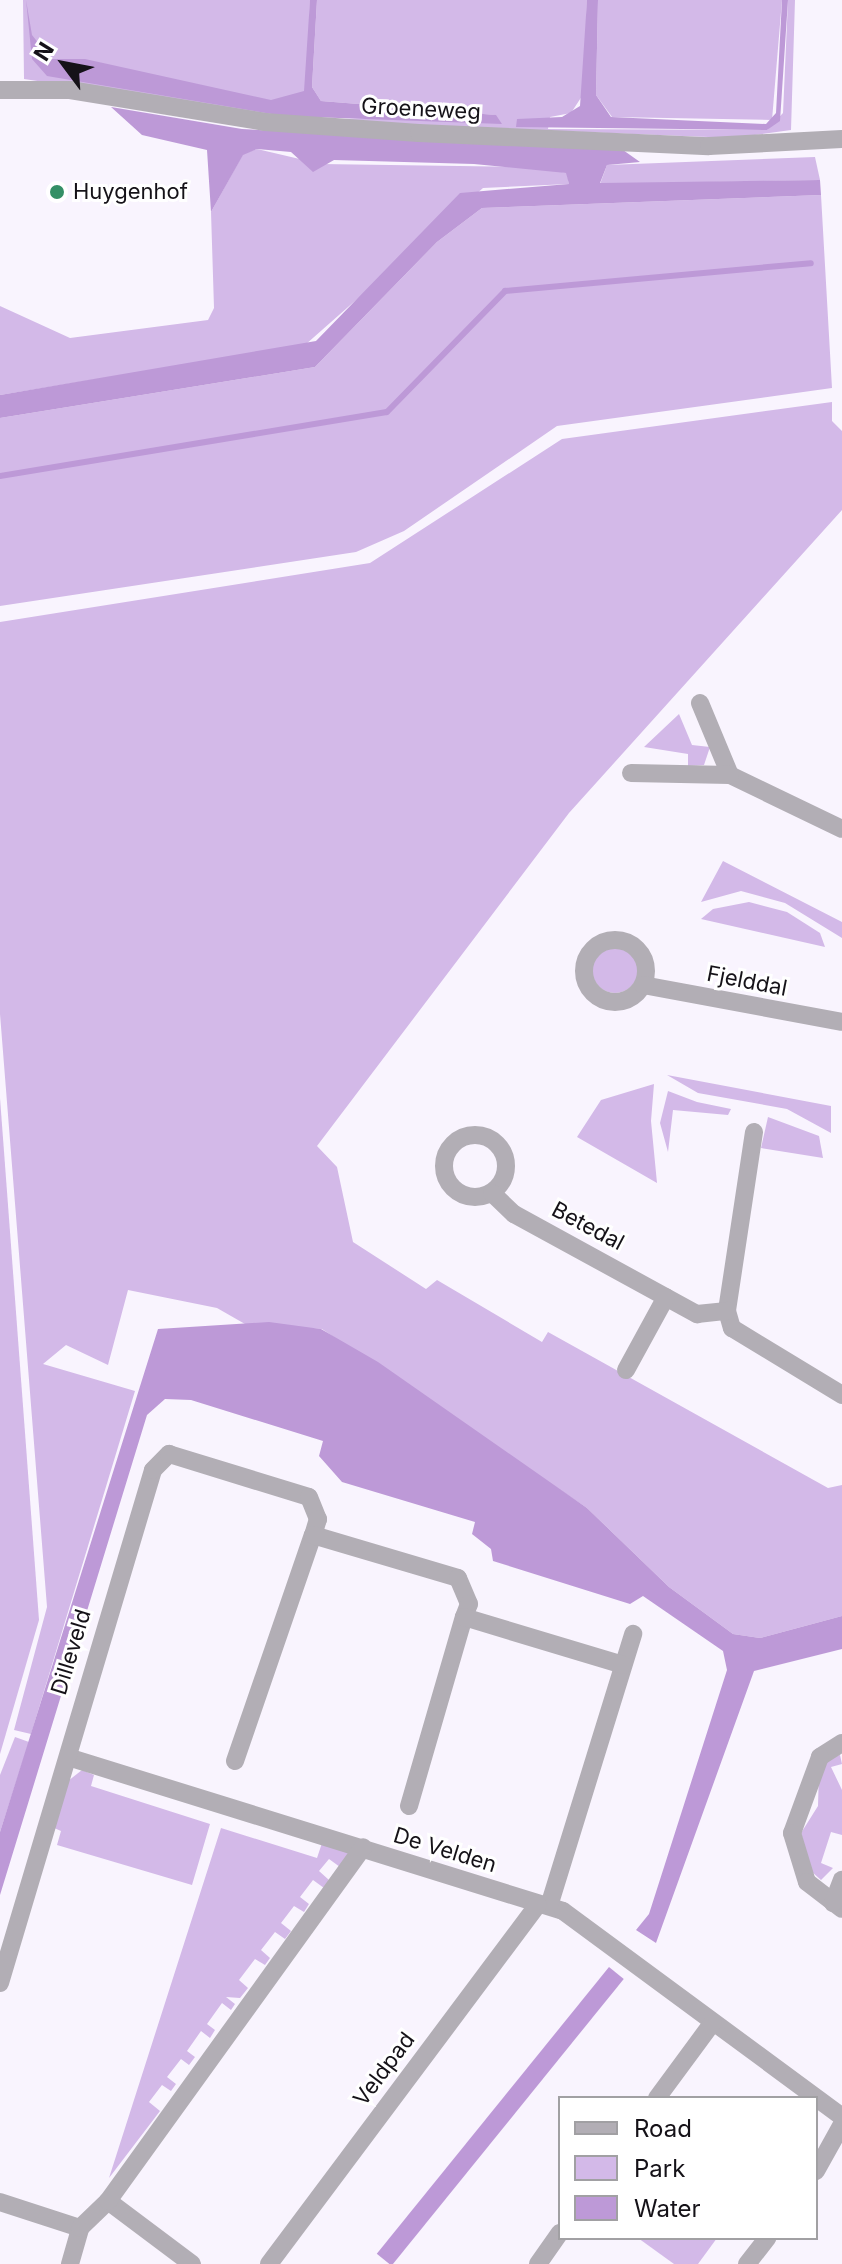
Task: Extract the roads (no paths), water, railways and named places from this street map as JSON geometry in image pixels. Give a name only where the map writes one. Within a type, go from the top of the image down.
[{"type":"street","name":"Groeneweg","points":[[0,90],[70,90],[265,122],[404,132],[709,146],[842,139]]},
{"type":"street","points":[[700,703],[730,775]]},
{"type":"street","points":[[631,773],[730,775],[842,829]]},
{"type":"street","name":"Fjelddal","points":[[643,985],[842,1022]]},
{"type":"street","points":[[754,1132],[727,1311],[743,1339],[842,1395]]},
{"type":"street","name":"Betedal","points":[[492,1193],[514,1214],[697,1314],[727,1311]]},
{"type":"street","points":[[626,1370],[666,1297]]},
{"type":"street","name":"Dilleveld","points":[[71,1758],[68,1742],[155,1463],[169,1454],[309,1497],[318,1519],[235,1761]]},
{"type":"street","points":[[313,1535],[458,1578],[469,1604],[409,1806]]},
{"type":"street","points":[[464,1617],[623,1665]]},
{"type":"street","name":"Veldpad","points":[[269,2264],[543,1905],[633,1634]]},
{"type":"street","points":[[842,1743],[820,1757],[792,1833],[807,1882],[838,1906],[842,1880]]},
{"type":"street","points":[[0,1983],[71,1758],[363,1847]]},
{"type":"street","name":"De Velden","points":[[80,2228],[108,2201],[363,1847],[543,1905],[713,2022],[813,2096]]},
{"type":"street","points":[[658,2096],[713,2022]]},
{"type":"street","name":"De Velden","points":[[818,2099],[842,2117]]},
{"type":"street","points":[[818,2167],[842,2124]]},
{"type":"street","points":[[108,2201],[192,2264]]},
{"type":"street","points":[[0,2202],[80,2228],[70,2264]]},
{"type":"street","points":[[538,2264],[558,2236]]},
{"type":"street","points":[[747,2264],[765,2240]]},
{"type":"water","points":[[26,0],[32,35],[51,59],[85,59],[271,100],[304,91],[310,0],[317,0],[312,87],[321,101],[496,115],[502,124],[284,116],[47,76],[32,59]]},
{"type":"water","points":[[587,0],[598,0],[596,95],[611,117],[766,124],[776,113],[782,0],[788,0],[780,121],[767,130],[516,127],[517,119],[562,117],[580,106]]},
{"type":"water","points":[[111,107],[242,129],[623,150],[640,162],[607,165],[600,183],[820,180],[821,195],[482,208],[437,242],[315,367],[0,418],[0,395],[316,341],[460,193],[569,184],[566,173],[474,164],[334,160],[313,172],[291,152],[257,149],[243,155],[211,212],[207,150],[142,135]]},
{"type":"water","points":[[269,1322],[321,1329],[378,1362],[587,1508],[669,1587],[733,1634],[760,1638],[842,1616],[842,1649],[754,1671],[656,1943],[636,1930],[649,1914],[727,1670],[723,1651],[643,1596],[630,1604],[493,1561],[491,1549],[472,1534],[475,1522],[342,1482],[319,1456],[323,1441],[191,1400],[165,1399],[147,1415],[0,1895],[0,1832],[158,1329]]},
{"type":"water","points":[[609,1967],[624,1979],[393,2264],[377,2254]]},
{"type":"waterway","points":[[0,476],[387,412],[505,291],[811,263]]},
{"type":"place","name":"Huygenhof","points":[[57,192]]}]
